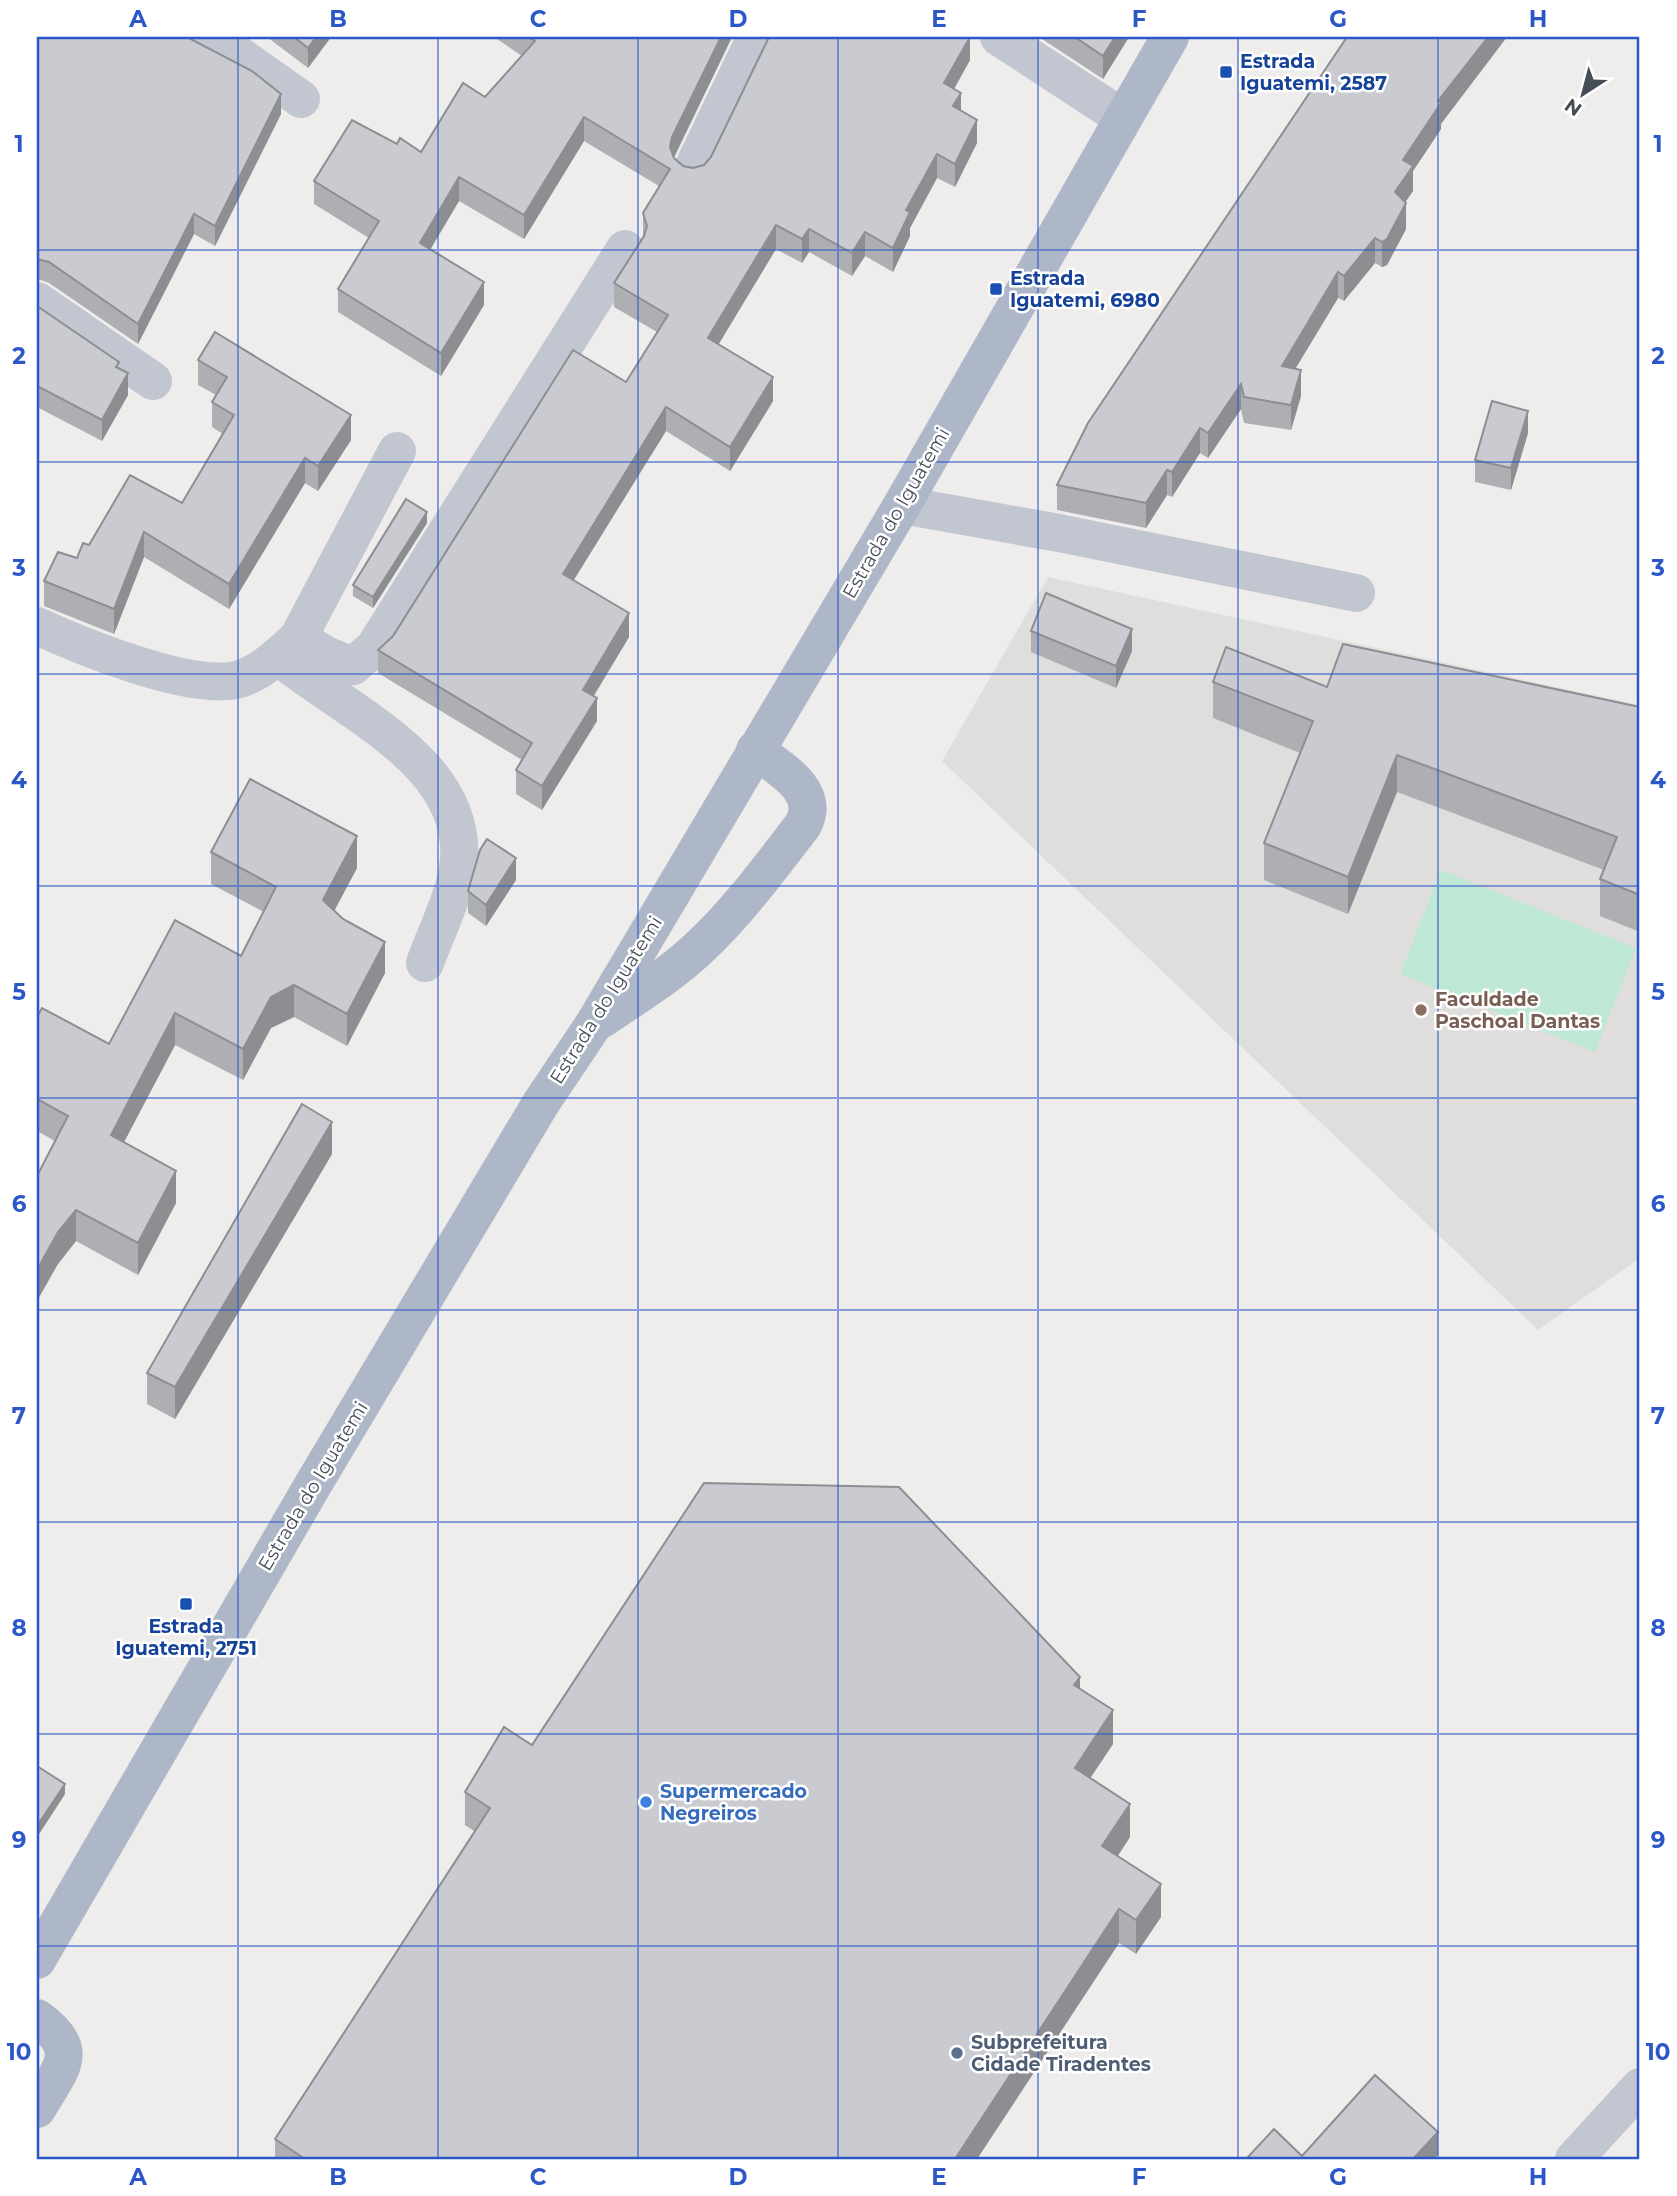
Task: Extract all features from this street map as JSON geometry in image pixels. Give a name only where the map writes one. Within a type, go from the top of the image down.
[{"type":"main road","name":"Estrada do Iguatemi","points":[[37,1960],[328,1459],[541,1103],[594,1024],[902,505],[1170,37]]},
{"type":"main road","points":[[594,1024],[651,986],[701,946],[740,904],[803,825],[809,814],[809,802],[805,792],[755,750]]},
{"type":"main road","points":[[37,2009],[37,2019],[56,2032],[65,2052],[62,2066],[37,2109]]},
{"type":"street","points":[[213,37],[301,99]]},
{"type":"street","points":[[692,170],[756,37]]},
{"type":"street","points":[[999,37],[1123,118]]},
{"type":"street","points":[[288,647],[326,655],[354,666],[373,648],[625,249]]},
{"type":"street","points":[[37,301],[153,381]]},
{"type":"street","points":[[40,635],[177,678],[238,680],[288,647],[397,451]]},
{"type":"street","points":[[902,505],[1100,541],[1356,593]]},
{"type":"street","points":[[288,647],[305,679],[404,746],[445,799],[455,821],[459,845],[458,870],[425,963]]},
{"type":"street","points":[[1574,2159],[1640,2087]]},
{"type":"shaded area","name":"Faculdade Paschoal Dantas","points":[[1048,577],[1640,705],[1640,1258],[1538,1330],[942,761]]},
{"type":"green space","points":[[1441,870],[1636,948],[1595,1052],[1400,974]]},
{"type":"building","points":[[37,37],[187,37],[252,71],[281,94],[215,226],[194,214],[138,324],[49,262],[37,259]]},
{"type":"building","points":[[294,37],[316,37],[308,48]]},
{"type":"building","points":[[529,37],[721,37],[672,137],[670,147],[674,158],[683,166],[693,168],[704,165],[711,157],[769,37],[970,37],[944,83],[961,93],[953,106],[977,120],[955,164],[937,154],[906,210],[910,212],[893,248],[865,232],[852,253],[809,229],[802,239],[776,225],[708,338],[773,377],[730,447],[666,407],[563,574],[629,613],[583,690],[597,698],[542,786],[516,770],[532,743],[378,650],[393,636],[573,350],[626,382],[668,315],[614,283],[644,236],[647,226],[643,213],[670,169],[584,117],[524,215],[459,177],[420,243],[484,282],[441,353],[338,289],[379,221],[314,181],[352,120],[397,144],[400,138],[421,152],[463,83],[485,97],[535,41]]},
{"type":"building","points":[[1075,37],[1115,37],[1103,56]]},
{"type":"building","points":[[1347,37],[1488,37],[1438,101],[1441,103],[1403,160],[1413,166],[1395,192],[1406,203],[1387,239],[1382,242],[1375,238],[1344,276],[1338,272],[1282,366],[1301,370],[1291,405],[1244,397],[1241,384],[1208,433],[1200,428],[1172,472],[1167,470],[1146,503],[1057,485],[1088,423]]},
{"type":"building","points":[[37,306],[119,362],[116,367],[128,373],[102,420],[37,386]]},
{"type":"building","points":[[215,332],[351,415],[318,466],[305,458],[229,584],[144,532],[114,609],[44,581],[58,552],[77,558],[83,543],[89,545],[130,475],[182,503],[234,415],[212,402],[227,377],[198,360]]},
{"type":"building","points":[[1492,401],[1528,411],[1511,468],[1475,460]]},
{"type":"building","points":[[406,499],[427,512],[373,597],[353,585]]},
{"type":"building","points":[[1046,593],[1132,629],[1116,666],[1031,631]]},
{"type":"building","points":[[1343,644],[1640,707],[1640,895],[1600,879],[1617,837],[1397,755],[1348,877],[1264,843],[1313,721],[1213,682],[1226,647],[1327,687]]},
{"type":"building","points":[[250,779],[357,836],[323,900],[343,919],[385,942],[347,1014],[294,985],[271,997],[243,1049],[175,1013],[111,1135],[176,1171],[138,1243],[76,1210],[58,1232],[37,1270],[37,1176],[68,1116],[37,1099],[37,1017],[42,1008],[109,1044],[175,920],[241,956],[276,887],[211,852]]},
{"type":"building","points":[[487,839],[516,858],[486,905],[468,891],[480,850]]},
{"type":"building","points":[[302,1104],[332,1122],[175,1387],[147,1373]]},
{"type":"building","points":[[704,1483],[899,1487],[1080,1677],[1074,1685],[1113,1710],[1075,1768],[1130,1804],[1102,1846],[1161,1884],[1136,1920],[1119,1909],[955,2159],[305,2159],[275,2139],[490,1808],[465,1792],[504,1727],[532,1745]]},
{"type":"building","points":[[37,1766],[65,1784],[39,1823],[37,1822]]},
{"type":"building","points":[[1375,2075],[1438,2132],[1413,2159],[1248,2157],[1274,2129],[1302,2156]]},
{"type":"place","name":"Estrada Iguatemi, 2587","points":[[1226,72]]},
{"type":"place","name":"Estrada Iguatemi, 6980","points":[[996,289]]},
{"type":"place","name":"Faculdade Paschoal Dantas","points":[[1421,1010]]},
{"type":"place","name":"Estrada Iguatemi, 2751","points":[[186,1604]]},
{"type":"place","name":"Supermercado Negreiros","points":[[646,1802]]},
{"type":"place","name":"Subprefeitura Cidade Tiradentes","points":[[957,2053]]}]
